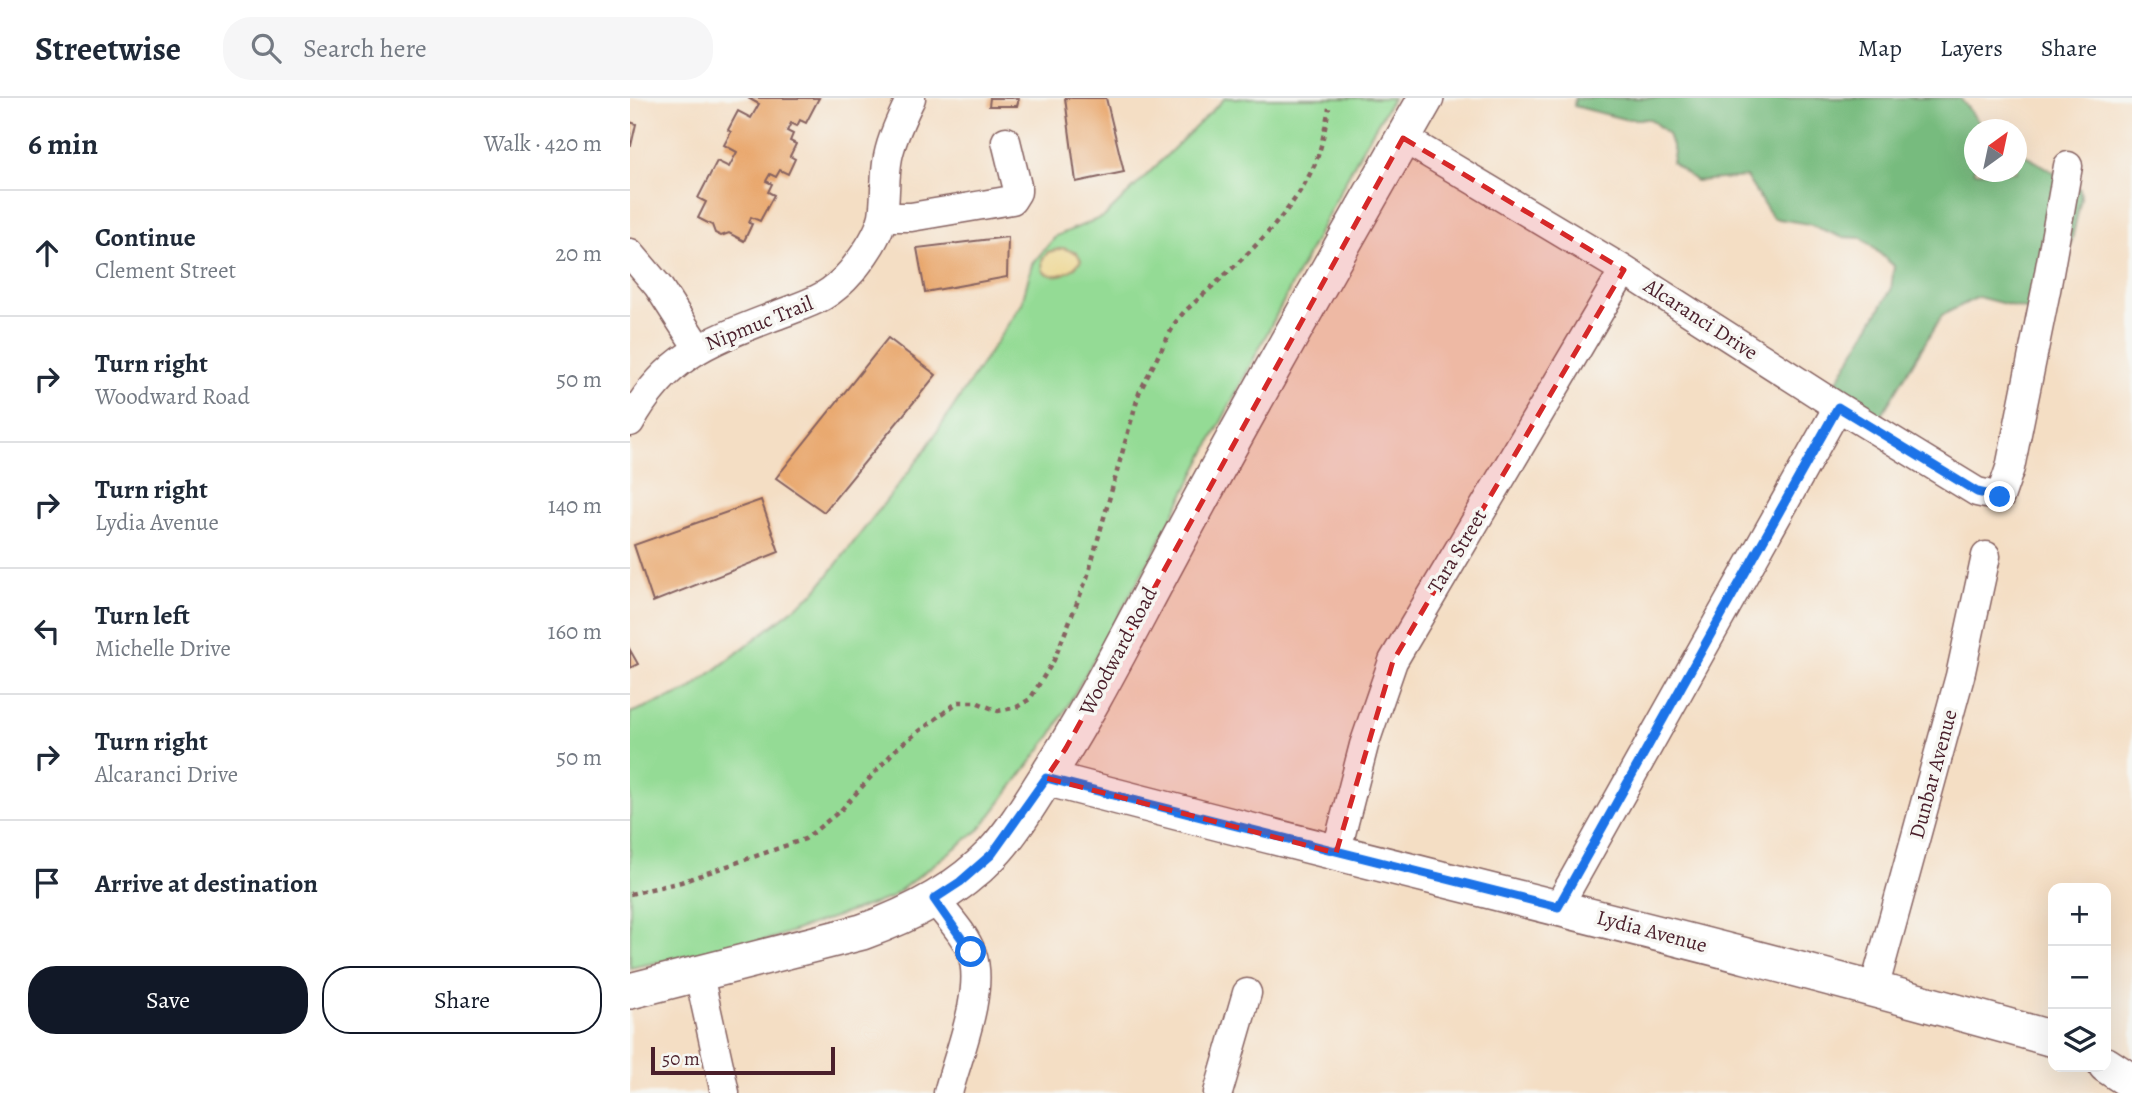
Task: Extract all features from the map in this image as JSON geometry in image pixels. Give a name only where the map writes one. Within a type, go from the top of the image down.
[{"type":"street","name":"Nipmuc Trail","points":[[630,422],[640,404],[667,371],[698,348],[721,336],[817,301],[833,290],[863,256],[883,217],[888,157],[911,98]]},
{"type":"street","name":"Woodward Road","points":[[630,992],[862,932],[915,912],[960,882],[992,854],[1066,748],[1212,477],[1426,98]]},
{"type":"street","name":"Alcaranci Drive","points":[[1403,138],[1624,270],[1977,492],[2000,497],[2010,468],[2068,166]]},
{"type":"street","points":[[883,217],[911,217],[1013,200],[1017,186],[1006,141]]},
{"type":"street","points":[[630,253],[659,286],[698,348]]},
{"type":"street","name":"Tara Street","points":[[1336,853],[1364,745],[1392,661],[1624,270]]},
{"type":"street","points":[[1558,907],[1838,407]]},
{"type":"street","name":"Dunbar Avenue","points":[[1874,989],[1960,677],[1986,556]]},
{"type":"street","name":"Lydia Avenue","points":[[1046,778],[1558,907],[1874,989],[2048,1038]]},
{"type":"street","points":[[934,899],[971,952],[976,972],[971,1010],[948,1093]]},
{"type":"street","points":[[699,975],[725,1093]]},
{"type":"street","points":[[1219,1093],[1247,993]]},
{"type":"street","points":[[2111,1068],[2132,1082]]},
{"type":"path","points":[[630,894],[681,883],[805,839],[841,810],[897,748],[958,702],[976,702],[998,711],[1017,708],[1031,699],[1054,660],[1087,578],[1139,393],[1162,347],[1184,312],[1264,236],[1287,208],[1314,165],[1329,108]]},
{"type":"highlighted area","points":[[1403,138],[1624,270],[1393,661],[1336,853],[1046,778],[1066,748]]},
{"type":"green space","points":[[1225,98],[1393,98],[1362,149],[1153,554],[1052,734],[980,829],[890,898],[770,939],[630,968],[630,713],[688,691],[814,593],[921,456],[1022,303],[1032,264],[1056,236],[1105,216]]},
{"type":"green space","points":[[1575,98],[1960,98],[1976,119],[1964,119],[1964,182],[2027,182],[2027,156],[2080,189],[2081,198],[2058,303],[2052,316],[1978,297],[1942,315],[1873,429],[1825,401],[1891,290],[1894,266],[1862,238],[1841,237],[1809,224],[1773,218],[1746,177],[1696,181],[1672,162],[1674,152],[1668,134],[1650,119],[1624,119],[1574,106]]},
{"type":"sand","points":[[1063,248],[1077,253],[1081,260],[1078,264],[1058,275],[1043,271],[1042,260],[1048,252]]},
{"type":"building","points":[[748,98],[819,98],[806,123],[800,120],[797,126],[791,123],[787,131],[793,134],[790,141],[796,144],[790,156],[795,159],[788,174],[780,170],[776,177],[770,174],[766,181],[772,184],[768,192],[774,195],[760,221],[751,217],[749,223],[752,224],[744,241],[729,233],[721,236],[715,233],[712,225],[698,218],[706,202],[698,198],[717,161],[729,167],[737,152],[724,145],[738,111],[751,118],[759,104]]},
{"type":"building","points":[[990,98],[1019,98],[1017,106],[989,106]]},
{"type":"building","points":[[1065,98],[1106,98],[1124,172],[1076,182]]},
{"type":"building","points":[[630,122],[636,124],[631,146],[630,146]]},
{"type":"building","points":[[1008,237],[1007,277],[925,292],[917,248]]},
{"type":"building","points":[[888,338],[936,375],[824,512],[776,478]]},
{"type":"building","points":[[761,500],[779,552],[653,602],[634,545]]},
{"type":"building","points":[[630,650],[638,664],[630,668]]},
{"type":"route","points":[[971,952],[934,899],[960,882],[992,854],[1029,806],[1046,778],[1558,907],[1838,407],[1977,492],[2000,497]]}]
